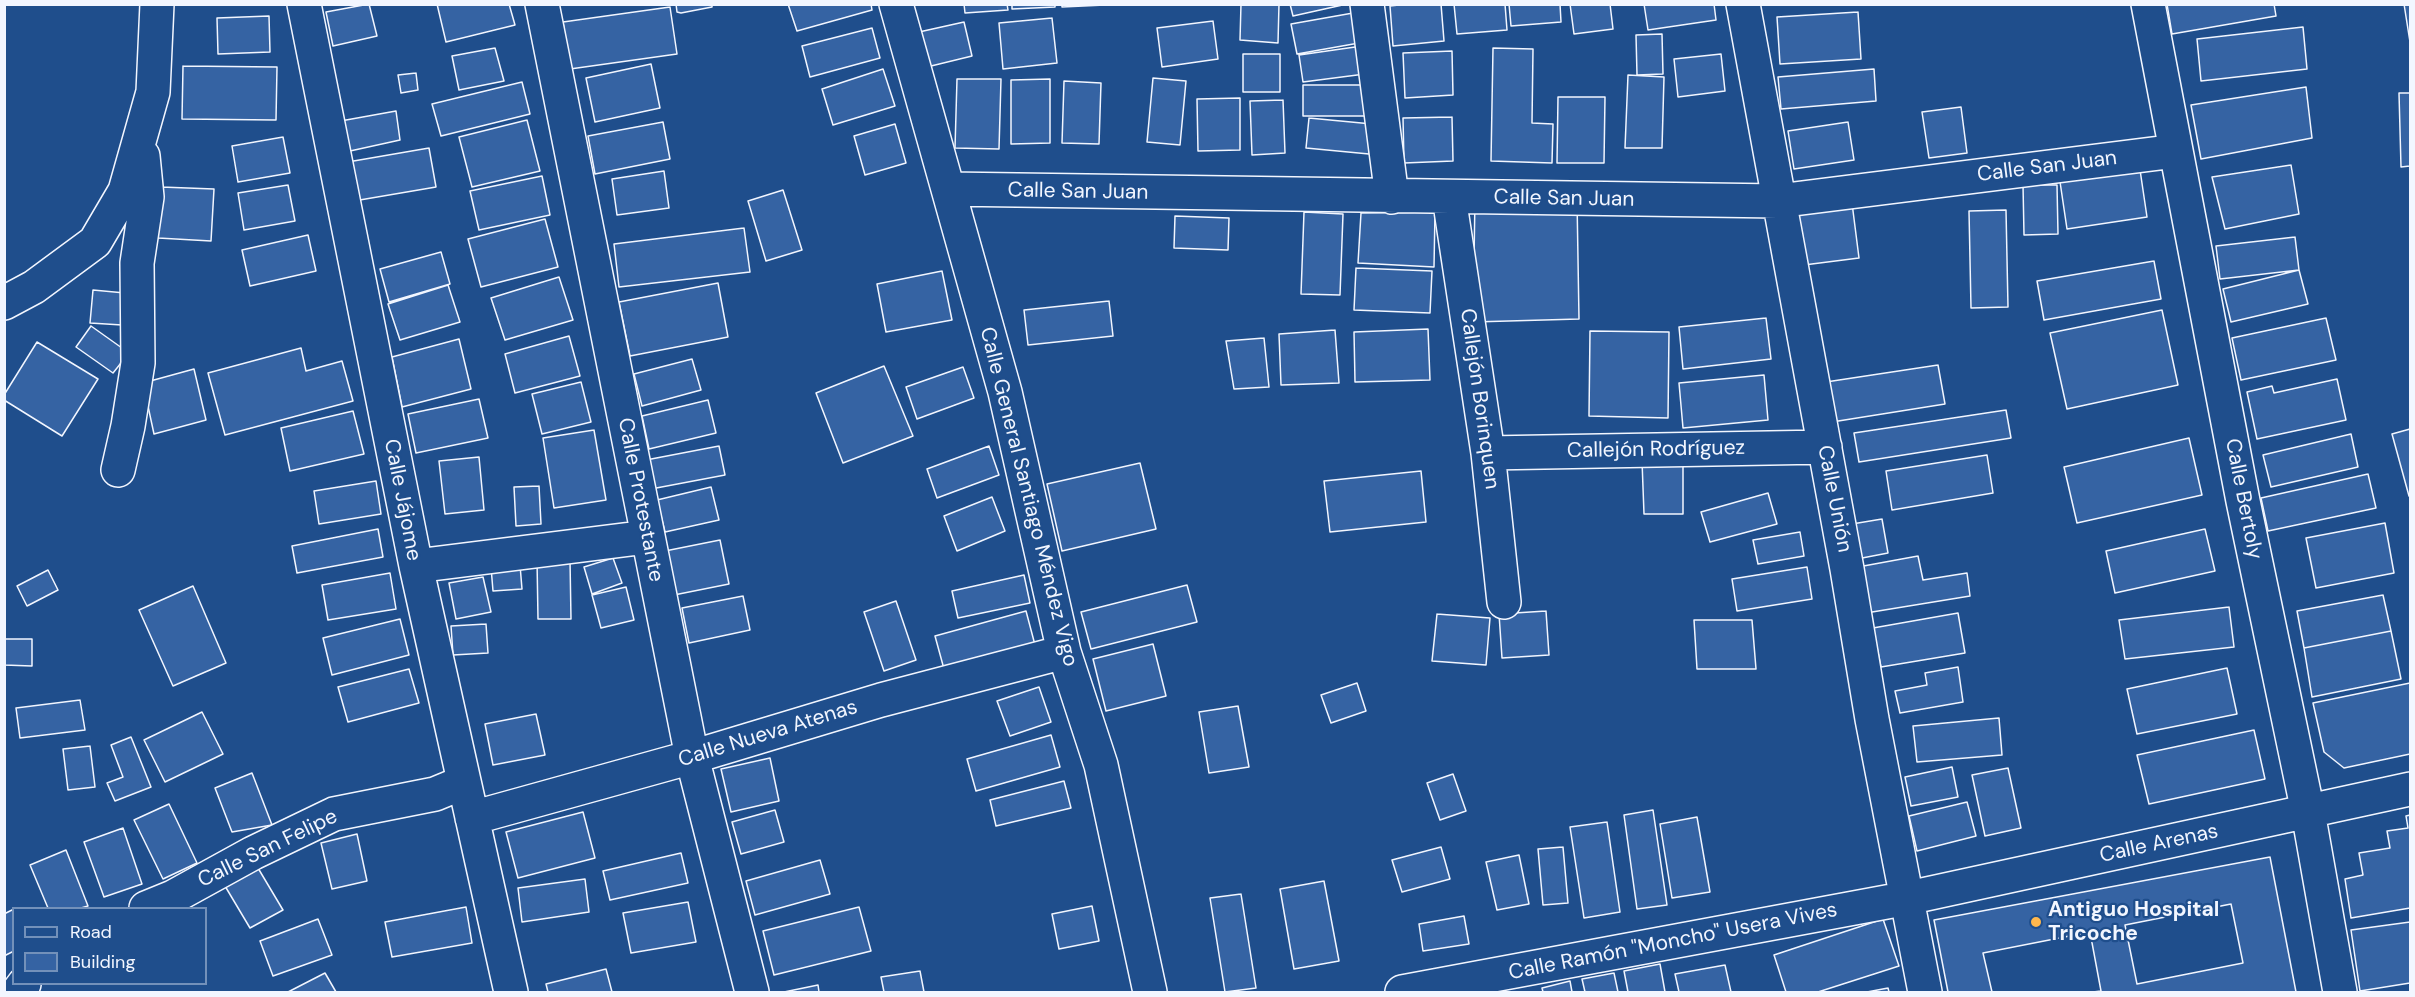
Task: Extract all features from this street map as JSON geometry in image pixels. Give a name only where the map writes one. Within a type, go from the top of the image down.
[{"type":"street","points":[[4,303],[34,287],[95,242],[125,191],[153,92],[157,4]]},
{"type":"street","name":"Calle Jájome","points":[[304,4],[416,566],[511,993]]},
{"type":"street","name":"Calle Protestante","points":[[542,4],[692,757],[752,993]]},
{"type":"street","name":"Calle General Santiago Méndez Vigo","points":[[896,4],[1005,392],[1064,652],[1101,765],[1150,993]]},
{"type":"street","points":[[1367,4],[1392,197]]},
{"type":"street","name":"Calle Unión","points":[[1743,4],[1825,447],[1872,719],[1925,993]]},
{"type":"street","name":"Calle Bertoly","points":[[2148,4],[2243,501],[2308,812],[2340,993]]},
{"type":"street","points":[[118,470],[138,363],[137,263],[147,197],[141,134]]},
{"type":"street","name":"Calle San Juan","points":[[948,189],[1778,201],[2176,151]]},
{"type":"street","name":"Callejón Borinquen","points":[[1449,197],[1488,453],[1504,602]]},
{"type":"street","name":"Callejón Rodríguez","points":[[1488,453],[1825,447]]},
{"type":"street","points":[[416,566],[648,537]]},
{"type":"street","name":"Calle Nueva Atenas","points":[[472,818],[692,757],[881,700],[1064,652]]},
{"type":"street","name":"Calle San Felipe","points":[[150,907],[253,853],[334,814],[435,794],[464,782]]},
{"type":"street","name":"Calle Arenas","points":[[1908,898],[2410,789]]},
{"type":"street","name":"Calle Ramón \"Moncho\" Usera Vives","points":[[1402,993],[1908,898]]},
{"type":"building","points":[[369,4],[377,36],[333,46],[326,12]]},
{"type":"building","points":[[437,4],[509,4],[515,25],[446,42]]},
{"type":"building","points":[[676,4],[712,4],[712,7],[681,13],[677,12]]},
{"type":"building","points":[[788,4],[871,4],[872,10],[797,31]]},
{"type":"building","points":[[964,4],[1007,4],[1008,10],[965,13]]},
{"type":"building","points":[[1012,4],[1055,4],[1055,7],[1012,9]]},
{"type":"building","points":[[1062,4],[1105,4],[1105,5],[1062,7]]},
{"type":"building","points":[[1241,4],[1279,4],[1278,43],[1240,40]]},
{"type":"building","points":[[1290,4],[1347,4],[1293,16]]},
{"type":"building","points":[[1441,4],[1444,41],[1393,46],[1390,6]]},
{"type":"building","points":[[1454,4],[1505,4],[1507,30],[1457,34]]},
{"type":"building","points":[[1509,4],[1560,4],[1561,22],[1511,26]]},
{"type":"building","points":[[1570,4],[1610,4],[1613,29],[1574,34]]},
{"type":"building","points":[[1644,4],[1714,4],[1716,20],[1648,30]]},
{"type":"building","points":[[2167,4],[2274,4],[2276,16],[2172,34]]},
{"type":"building","points":[[2404,4],[2410,4],[2410,42]]},
{"type":"building","points":[[670,7],[677,54],[570,69],[563,22]]},
{"type":"building","points":[[1858,12],[1861,59],[1780,64],[1777,17]]},
{"type":"building","points":[[1353,13],[1359,43],[1297,54],[1291,24]]},
{"type":"building","points":[[269,16],[270,52],[218,54],[217,18]]},
{"type":"building","points":[[1052,18],[1057,63],[1003,69],[999,23]]},
{"type":"building","points":[[1213,21],[1218,59],[1162,67],[1157,28]]},
{"type":"building","points":[[964,22],[972,56],[927,67],[919,32]]},
{"type":"building","points":[[2303,27],[2307,69],[2201,81],[2197,39]]},
{"type":"building","points":[[872,28],[880,58],[810,77],[802,46]]},
{"type":"building","points":[[1662,34],[1663,74],[1637,75],[1636,35]]},
{"type":"building","points":[[1362,46],[1365,74],[1303,82],[1299,55]]},
{"type":"building","points":[[495,48],[504,81],[459,90],[452,56]]},
{"type":"building","points":[[1493,48],[1533,49],[1532,123],[1553,124],[1552,163],[1491,161]]},
{"type":"building","points":[[1452,51],[1453,95],[1405,98],[1403,53]]},
{"type":"building","points":[[1243,54],[1280,54],[1280,92],[1243,92]]},
{"type":"building","points":[[1721,54],[1725,91],[1678,97],[1674,59]]},
{"type":"building","points":[[651,64],[660,108],[595,122],[586,78]]},
{"type":"building","points":[[183,66],[277,67],[276,120],[182,119]]},
{"type":"building","points":[[883,69],[895,106],[833,125],[822,89]]},
{"type":"building","points":[[1874,69],[1876,101],[1781,109],[1778,77]]},
{"type":"building","points":[[416,73],[418,90],[401,93],[398,75]]},
{"type":"building","points":[[1628,75],[1664,77],[1662,148],[1625,148]]},
{"type":"building","points":[[1153,78],[1186,81],[1180,145],[1147,142]]},
{"type":"building","points":[[957,79],[1001,79],[999,149],[955,148]]},
{"type":"building","points":[[1050,79],[1050,143],[1011,144],[1011,80]]},
{"type":"building","points":[[1064,81],[1101,83],[1099,144],[1062,143]]},
{"type":"building","points":[[522,82],[530,114],[441,136],[432,104]]},
{"type":"building","points":[[1303,85],[1367,85],[1367,116],[1303,116]]},
{"type":"building","points":[[2306,87],[2312,138],[2201,159],[2191,105]]},
{"type":"building","points":[[2399,93],[2410,93],[2410,166],[2401,167]]},
{"type":"building","points":[[1558,97],[1605,97],[1604,163],[1557,163]]},
{"type":"building","points":[[1240,98],[1240,150],[1198,151],[1197,99]]},
{"type":"building","points":[[1283,100],[1285,153],[1252,155],[1250,101]]},
{"type":"building","points":[[1961,107],[1967,153],[1929,158],[1922,112]]},
{"type":"building","points":[[396,111],[400,140],[341,153],[335,122]]},
{"type":"building","points":[[1452,117],[1453,161],[1404,163],[1403,118]]},
{"type":"building","points":[[1309,118],[1372,124],[1369,154],[1306,148]]},
{"type":"building","points":[[527,120],[540,171],[472,187],[459,137]]},
{"type":"building","points":[[663,122],[670,159],[595,174],[588,136]]},
{"type":"building","points":[[1848,122],[1854,160],[1794,169],[1788,131]]},
{"type":"building","points":[[895,124],[906,163],[865,175],[854,136]]},
{"type":"building","points":[[283,137],[290,173],[238,182],[232,146]]},
{"type":"building","points":[[429,148],[436,187],[348,202],[342,163]]},
{"type":"building","points":[[2139,163],[2147,217],[2067,229],[2059,175]]},
{"type":"building","points":[[2291,165],[2299,214],[2225,229],[2212,177]]},
{"type":"building","points":[[664,171],[669,208],[617,215],[612,179]]},
{"type":"building","points":[[542,176],[550,215],[479,230],[470,191]]},
{"type":"building","points":[[288,185],[295,221],[244,230],[238,193]]},
{"type":"building","points":[[2023,185],[2057,185],[2058,234],[2024,235]]},
{"type":"building","points":[[161,187],[214,189],[211,241],[158,238]]},
{"type":"building","points":[[783,190],[802,250],[766,261],[748,201]]},
{"type":"building","points":[[1475,197],[1577,199],[1579,319],[1473,322]]},
{"type":"building","points":[[1852,203],[1859,258],[1804,265],[1796,210]]},
{"type":"building","points":[[2006,210],[2008,307],[1971,308],[1969,211]]},
{"type":"building","points":[[1304,212],[1343,214],[1340,295],[1301,294]]},
{"type":"building","points":[[1435,212],[1434,267],[1358,263],[1361,213]]},
{"type":"building","points":[[1175,216],[1229,218],[1228,250],[1174,248]]},
{"type":"building","points":[[545,219],[558,267],[481,287],[468,239]]},
{"type":"building","points":[[744,228],[750,272],[619,287],[614,244]]},
{"type":"building","points":[[308,235],[316,271],[250,286],[242,250]]},
{"type":"building","points":[[2295,237],[2299,270],[2220,279],[2216,246]]},
{"type":"building","points":[[441,252],[450,284],[389,302],[380,269]]},
{"type":"building","points":[[2154,261],[2161,299],[2044,320],[2037,281]]},
{"type":"building","points":[[1356,268],[1432,271],[1430,313],[1354,310]]},
{"type":"building","points":[[2299,270],[2308,304],[2231,322],[2223,289]]},
{"type":"building","points":[[942,271],[952,320],[886,332],[877,284]]},
{"type":"building","points":[[559,277],[573,320],[505,340],[491,298]]},
{"type":"building","points":[[718,283],[728,337],[630,356],[619,302]]},
{"type":"building","points":[[448,285],[460,322],[400,340],[388,304]]},
{"type":"building","points":[[93,290],[125,293],[122,325],[90,323]]},
{"type":"building","points":[[1109,301],[1113,336],[1028,345],[1024,310]]},
{"type":"building","points":[[2162,310],[2178,385],[2067,409],[2050,333]]},
{"type":"building","points":[[1766,318],[1771,359],[1683,369],[1679,327]]},
{"type":"building","points":[[2326,318],[2336,360],[2241,380],[2232,338]]},
{"type":"building","points":[[91,326],[129,353],[113,373],[76,347]]},
{"type":"building","points":[[1428,329],[1430,380],[1355,382],[1354,332]]},
{"type":"building","points":[[1335,330],[1339,383],[1281,385],[1279,334]]},
{"type":"building","points":[[1590,331],[1669,332],[1668,418],[1589,416]]},
{"type":"building","points":[[569,336],[580,376],[515,393],[505,354]]},
{"type":"building","points":[[1264,338],[1269,387],[1234,389],[1226,341]]},
{"type":"building","points":[[459,339],[471,389],[402,407],[392,357]]},
{"type":"building","points":[[37,342],[98,379],[62,436],[4,400],[4,395]]},
{"type":"building","points":[[301,348],[306,371],[342,361],[353,401],[225,435],[208,373]]},
{"type":"building","points":[[692,359],[701,390],[642,406],[634,374]]},
{"type":"building","points":[[1938,365],[1945,404],[1832,422],[1826,382]]},
{"type":"building","points":[[884,366],[913,436],[843,463],[816,393]]},
{"type":"building","points":[[963,367],[974,398],[917,419],[906,387]]},
{"type":"building","points":[[194,369],[206,420],[154,434],[143,383]]},
{"type":"building","points":[[1764,375],[1768,420],[1683,428],[1679,383]]},
{"type":"building","points":[[2337,379],[2346,420],[2257,439],[2247,392],[2272,386],[2274,393]]},
{"type":"building","points":[[581,382],[591,422],[542,434],[532,394]]},
{"type":"building","points":[[479,399],[488,438],[416,453],[408,414]]},
{"type":"building","points":[[708,400],[716,433],[649,449],[642,416]]},
{"type":"building","points":[[2006,410],[2011,438],[1859,462],[1854,433]]},
{"type":"building","points":[[353,411],[364,454],[290,471],[281,428]]},
{"type":"building","points":[[2410,429],[2410,496],[2409,496],[2392,434]]},
{"type":"building","points":[[594,430],[606,500],[554,508],[543,438]]},
{"type":"building","points":[[2351,434],[2358,467],[2271,487],[2263,455]]},
{"type":"building","points":[[2189,438],[2202,495],[2077,523],[2064,467]]},
{"type":"building","points":[[719,446],[725,475],[651,489],[646,460]]},
{"type":"building","points":[[989,446],[999,475],[937,498],[927,469]]},
{"type":"building","points":[[1987,455],[1993,493],[1892,510],[1886,471]]},
{"type":"building","points":[[479,457],[484,510],[445,514],[439,461]]},
{"type":"building","points":[[1642,461],[1683,464],[1683,514],[1644,514]]},
{"type":"building","points":[[1140,463],[1156,529],[1062,551],[1047,484]]},
{"type":"building","points":[[1421,471],[1426,522],[1330,532],[1324,481]]},
{"type":"building","points":[[2368,474],[2376,508],[2268,531],[2261,498]]},
{"type":"building","points":[[376,481],[381,514],[319,524],[314,491]]},
{"type":"building","points":[[539,486],[541,524],[516,526],[514,487]]},
{"type":"building","points":[[711,487],[719,520],[665,532],[657,500]]},
{"type":"building","points":[[1768,493],[1777,524],[1710,542],[1701,512]]},
{"type":"building","points":[[992,497],[1005,531],[957,551],[944,516]]},
{"type":"building","points":[[1882,519],[1888,553],[1857,559],[1852,524]]},
{"type":"building","points":[[2385,523],[2394,573],[2316,588],[2306,538]]},
{"type":"building","points":[[378,529],[383,557],[297,573],[292,546]]},
{"type":"building","points":[[2205,529],[2215,571],[2115,593],[2106,551]]},
{"type":"building","points":[[1800,532],[1804,556],[1758,564],[1753,540]]},
{"type":"building","points":[[720,540],[729,584],[674,595],[665,551]]},
{"type":"building","points":[[1918,556],[1923,580],[1967,573],[1970,596],[1866,613],[1858,567]]},
{"type":"building","points":[[613,558],[622,583],[592,594],[584,567]]},
{"type":"building","points":[[537,560],[570,560],[571,619],[538,619]]},
{"type":"building","points":[[520,565],[522,589],[493,591],[491,567]]},
{"type":"building","points":[[1807,567],[1812,599],[1737,611],[1732,579]]},
{"type":"building","points":[[48,570],[58,590],[27,606],[17,586]]},
{"type":"building","points":[[390,573],[396,609],[328,620],[322,585]]},
{"type":"building","points":[[1024,575],[1030,603],[958,618],[952,591]]},
{"type":"building","points":[[483,577],[491,612],[456,619],[449,583]]},
{"type":"building","points":[[1187,585],[1197,622],[1091,649],[1081,612]]},
{"type":"building","points":[[193,586],[226,663],[173,686],[139,610]]},
{"type":"building","points":[[626,587],[634,620],[601,628],[592,595]]},
{"type":"building","points":[[2383,595],[2391,631],[2304,648],[2297,611]]},
{"type":"building","points":[[743,596],[750,630],[689,643],[682,608]]},
{"type":"building","points":[[896,601],[916,660],[884,671],[864,612]]},
{"type":"building","points":[[2229,607],[2234,647],[2125,659],[2119,620]]},
{"type":"building","points":[[1026,611],[1035,645],[944,669],[935,636]]},
{"type":"building","points":[[1546,611],[1549,655],[1502,658],[1499,614]]},
{"type":"building","points":[[1958,613],[1965,653],[1881,667],[1873,628]]},
{"type":"building","points":[[1437,614],[1490,618],[1486,665],[1432,661]]},
{"type":"building","points":[[400,619],[409,655],[332,675],[323,638]]},
{"type":"building","points":[[1694,620],[1752,620],[1756,669],[1697,669]]},
{"type":"building","points":[[486,624],[488,653],[453,655],[451,626]]},
{"type":"building","points":[[2391,631],[2401,679],[2312,697],[2304,648]]},
{"type":"building","points":[[4,639],[32,639],[32,666],[4,665]]},
{"type":"building","points":[[1153,644],[1166,696],[1106,711],[1093,659]]},
{"type":"building","points":[[1958,667],[1963,702],[1900,713],[1895,691],[1927,685],[1925,673]]},
{"type":"building","points":[[2227,668],[2237,714],[2137,734],[2127,689]]},
{"type":"building","points":[[409,669],[419,703],[348,722],[338,687]]},
{"type":"building","points":[[1357,683],[1366,711],[1331,723],[1321,695]]},
{"type":"building","points":[[2410,683],[2410,754],[2344,768],[2324,752],[2313,703]]},
{"type":"building","points":[[1039,687],[1051,722],[1010,736],[997,701]]},
{"type":"building","points":[[80,700],[85,730],[20,738],[16,708]]},
{"type":"building","points":[[1238,706],[1249,767],[1209,773],[1199,712]]},
{"type":"building","points":[[202,712],[223,754],[165,782],[144,740]]},
{"type":"building","points":[[536,714],[545,755],[493,765],[485,724]]},
{"type":"building","points":[[1999,718],[2002,755],[1917,762],[1913,726]]},
{"type":"building","points":[[2254,730],[2265,779],[2149,804],[2137,755]]},
{"type":"building","points":[[1051,735],[1060,767],[976,791],[967,759]]},
{"type":"building","points":[[131,737],[151,787],[115,801],[107,783],[123,777],[111,745]]},
{"type":"building","points":[[90,746],[95,787],[68,790],[63,749]]},
{"type":"building","points":[[770,758],[779,801],[731,812],[721,769]]},
{"type":"building","points":[[1952,767],[1958,797],[1911,806],[1905,777]]},
{"type":"building","points":[[2008,768],[2021,828],[1985,836],[1972,775]]},
{"type":"building","points":[[252,773],[272,825],[232,832],[215,788]]},
{"type":"building","points":[[1453,774],[1466,811],[1440,820],[1427,783]]},
{"type":"building","points":[[1064,781],[1071,808],[996,826],[990,800]]},
{"type":"building","points":[[1967,802],[1976,836],[1917,851],[1909,816]]},
{"type":"building","points":[[169,804],[197,863],[163,879],[134,820]]},
{"type":"building","points":[[775,810],[784,842],[741,854],[732,822]]},
{"type":"building","points":[[1653,810],[1667,905],[1637,909],[1624,815]]},
{"type":"building","points":[[583,812],[595,858],[518,878],[506,832]]},
{"type":"building","points":[[2410,815],[2410,908],[2351,918],[2345,879],[2363,875],[2359,853],[2390,848],[2387,831],[2408,828],[2406,816]]},
{"type":"building","points":[[1697,817],[1710,892],[1672,898],[1660,824]]},
{"type":"building","points":[[1607,822],[1620,912],[1584,918],[1570,827]]},
{"type":"building","points":[[123,828],[142,884],[104,897],[84,842]]},
{"type":"building","points":[[357,834],[367,881],[332,889],[321,843]]},
{"type":"building","points":[[1441,847],[1450,879],[1402,892],[1392,860]]},
{"type":"building","points":[[1563,847],[1568,903],[1543,905],[1538,849]]},
{"type":"building","points":[[66,850],[88,906],[48,907],[30,865]]},
{"type":"building","points":[[681,853],[688,883],[610,900],[603,871]]},
{"type":"building","points":[[1519,855],[1529,904],[1497,910],[1486,862]]},
{"type":"building","name":"Antiguo Hospital Tricoche","points":[[2270,857],[2296,992],[2093,992],[2101,991],[2090,932],[1983,953],[1992,992],[1948,992],[1934,920]],"holes":[[[2231,904],[2243,963],[2137,984],[2125,925]]]},
{"type":"building","points":[[820,860],[830,894],[755,915],[746,881]]},
{"type":"building","points":[[255,863],[283,910],[250,928],[222,881]]},
{"type":"building","points":[[585,879],[589,912],[522,922],[518,888]]},
{"type":"building","points":[[1324,881],[1339,961],[1294,969],[1280,889]]},
{"type":"building","points":[[1241,894],[1256,988],[1225,992],[1210,898]]},
{"type":"building","points":[[688,902],[696,942],[631,953],[623,913]]},
{"type":"building","points":[[1092,906],[1099,941],[1059,949],[1052,914]]},
{"type":"building","points":[[466,907],[472,943],[392,957],[385,922]]},
{"type":"building","points":[[859,907],[871,951],[774,975],[763,931]]},
{"type":"building","points":[[12,910],[12,952],[4,956],[4,914]]},
{"type":"building","points":[[1464,916],[1469,944],[1423,951],[1419,924]]},
{"type":"building","points":[[318,919],[332,955],[273,976],[260,941]]},
{"type":"building","points":[[1883,919],[1899,966],[1818,992],[1786,992],[1774,955]]},
{"type":"building","points":[[2410,922],[2410,983],[2360,991],[2351,930]]},
{"type":"building","points":[[1660,964],[1665,992],[1628,992],[1624,971]]},
{"type":"building","points":[[1725,965],[1731,992],[1679,992],[1675,974]]},
{"type":"building","points":[[606,969],[612,992],[548,992],[546,984]]},
{"type":"building","points":[[920,971],[924,992],[884,992],[881,977]]},
{"type":"building","points":[[325,973],[336,992],[288,992]]},
{"type":"building","points":[[1614,973],[1618,992],[1585,992],[1582,979]]},
{"type":"building","points":[[1570,981],[1572,992],[1543,992],[1542,988]]},
{"type":"building","points":[[818,985],[819,992],[784,992]]},
{"type":"building","points":[[1888,988],[1889,992],[1867,992]]},
{"type":"place","name":"Antiguo Hospital Tricoche","points":[[2036,922]]}]
